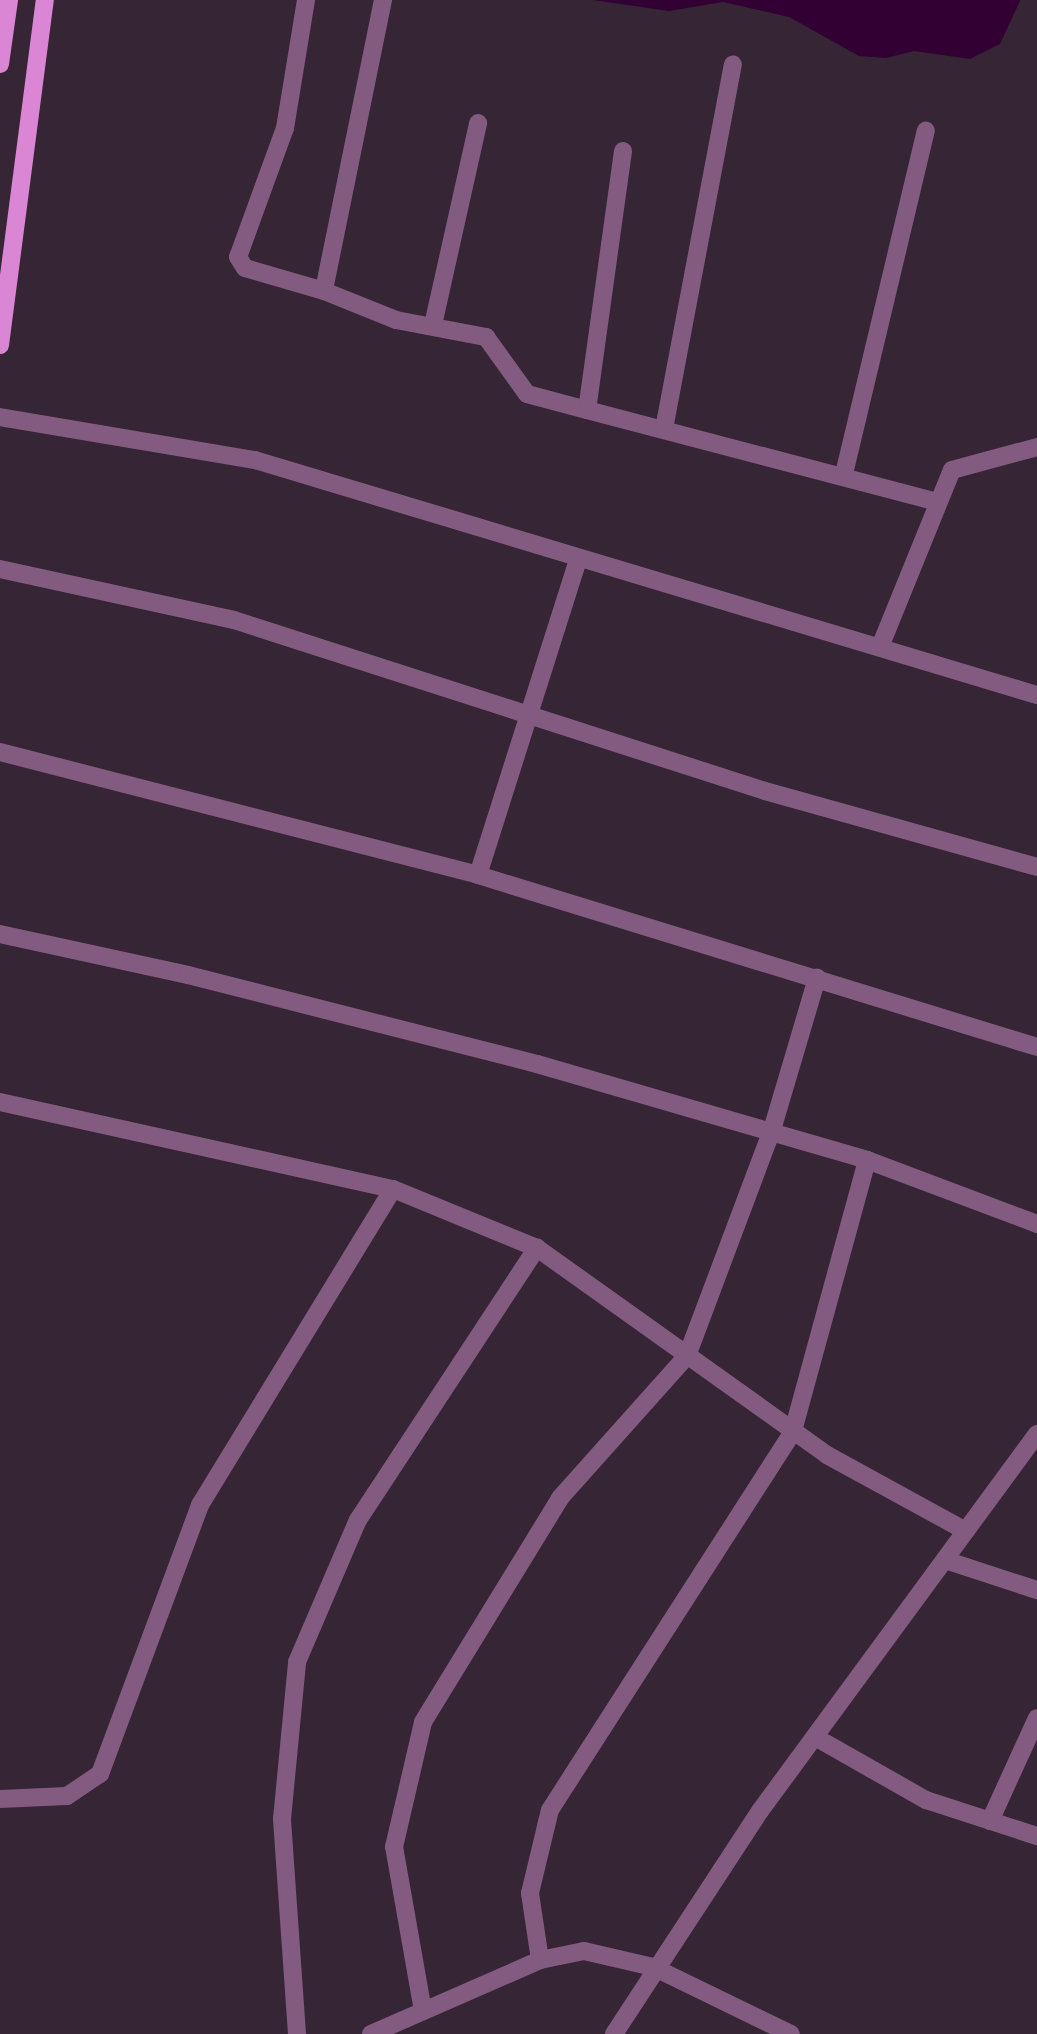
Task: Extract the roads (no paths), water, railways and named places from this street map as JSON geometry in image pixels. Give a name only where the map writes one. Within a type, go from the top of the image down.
[{"type":"main road","points":[[0,64],[9,0]]},
{"type":"main road","points":[[0,345],[45,0]]},
{"type":"street","points":[[306,0],[285,128],[238,257],[245,268],[324,291],[396,320],[433,325],[497,346],[512,382],[527,394],[844,474],[935,501]]},
{"type":"street","points":[[324,291],[383,0]]},
{"type":"street","points":[[664,429],[733,64]]},
{"type":"street","points":[[433,325],[478,123]]},
{"type":"street","points":[[844,474],[926,131]]},
{"type":"street","points":[[587,410],[623,151]]},
{"type":"street","points":[[0,417],[254,460],[1037,695]]},
{"type":"street","points":[[880,647],[935,501],[952,470],[1037,447]]},
{"type":"street","points":[[478,875],[533,713],[578,559]]},
{"type":"street","points":[[0,569],[234,620],[533,713],[765,791],[1037,867]]},
{"type":"street","points":[[0,752],[478,875],[1037,1047]]},
{"type":"street","points":[[0,934],[188,975],[772,1130],[867,1160],[1037,1224]]},
{"type":"street","points":[[423,2011],[394,1847],[423,1722],[559,1498],[687,1356],[772,1130],[817,978]]},
{"type":"street","points":[[0,1102],[393,1189],[537,1248],[793,1431],[966,1531]]},
{"type":"street","points":[[540,1960],[530,1893],[550,1810],[793,1431],[867,1160]]},
{"type":"street","points":[[0,1799],[67,1796],[100,1773],[200,1505],[393,1189]]},
{"type":"street","points":[[297,2034],[282,1819],[297,1662],[358,1520],[537,1248]]},
{"type":"street","points":[[614,2034],[653,1966],[815,1737],[1037,1434]]},
{"type":"street","points":[[945,1560],[1037,1590]]},
{"type":"street","points":[[990,1821],[1037,1718]]},
{"type":"street","points":[[815,1737],[926,1800],[1037,1836]]},
{"type":"street","points":[[371,2034],[540,1960],[584,1951],[653,1966],[790,2034]]}]
